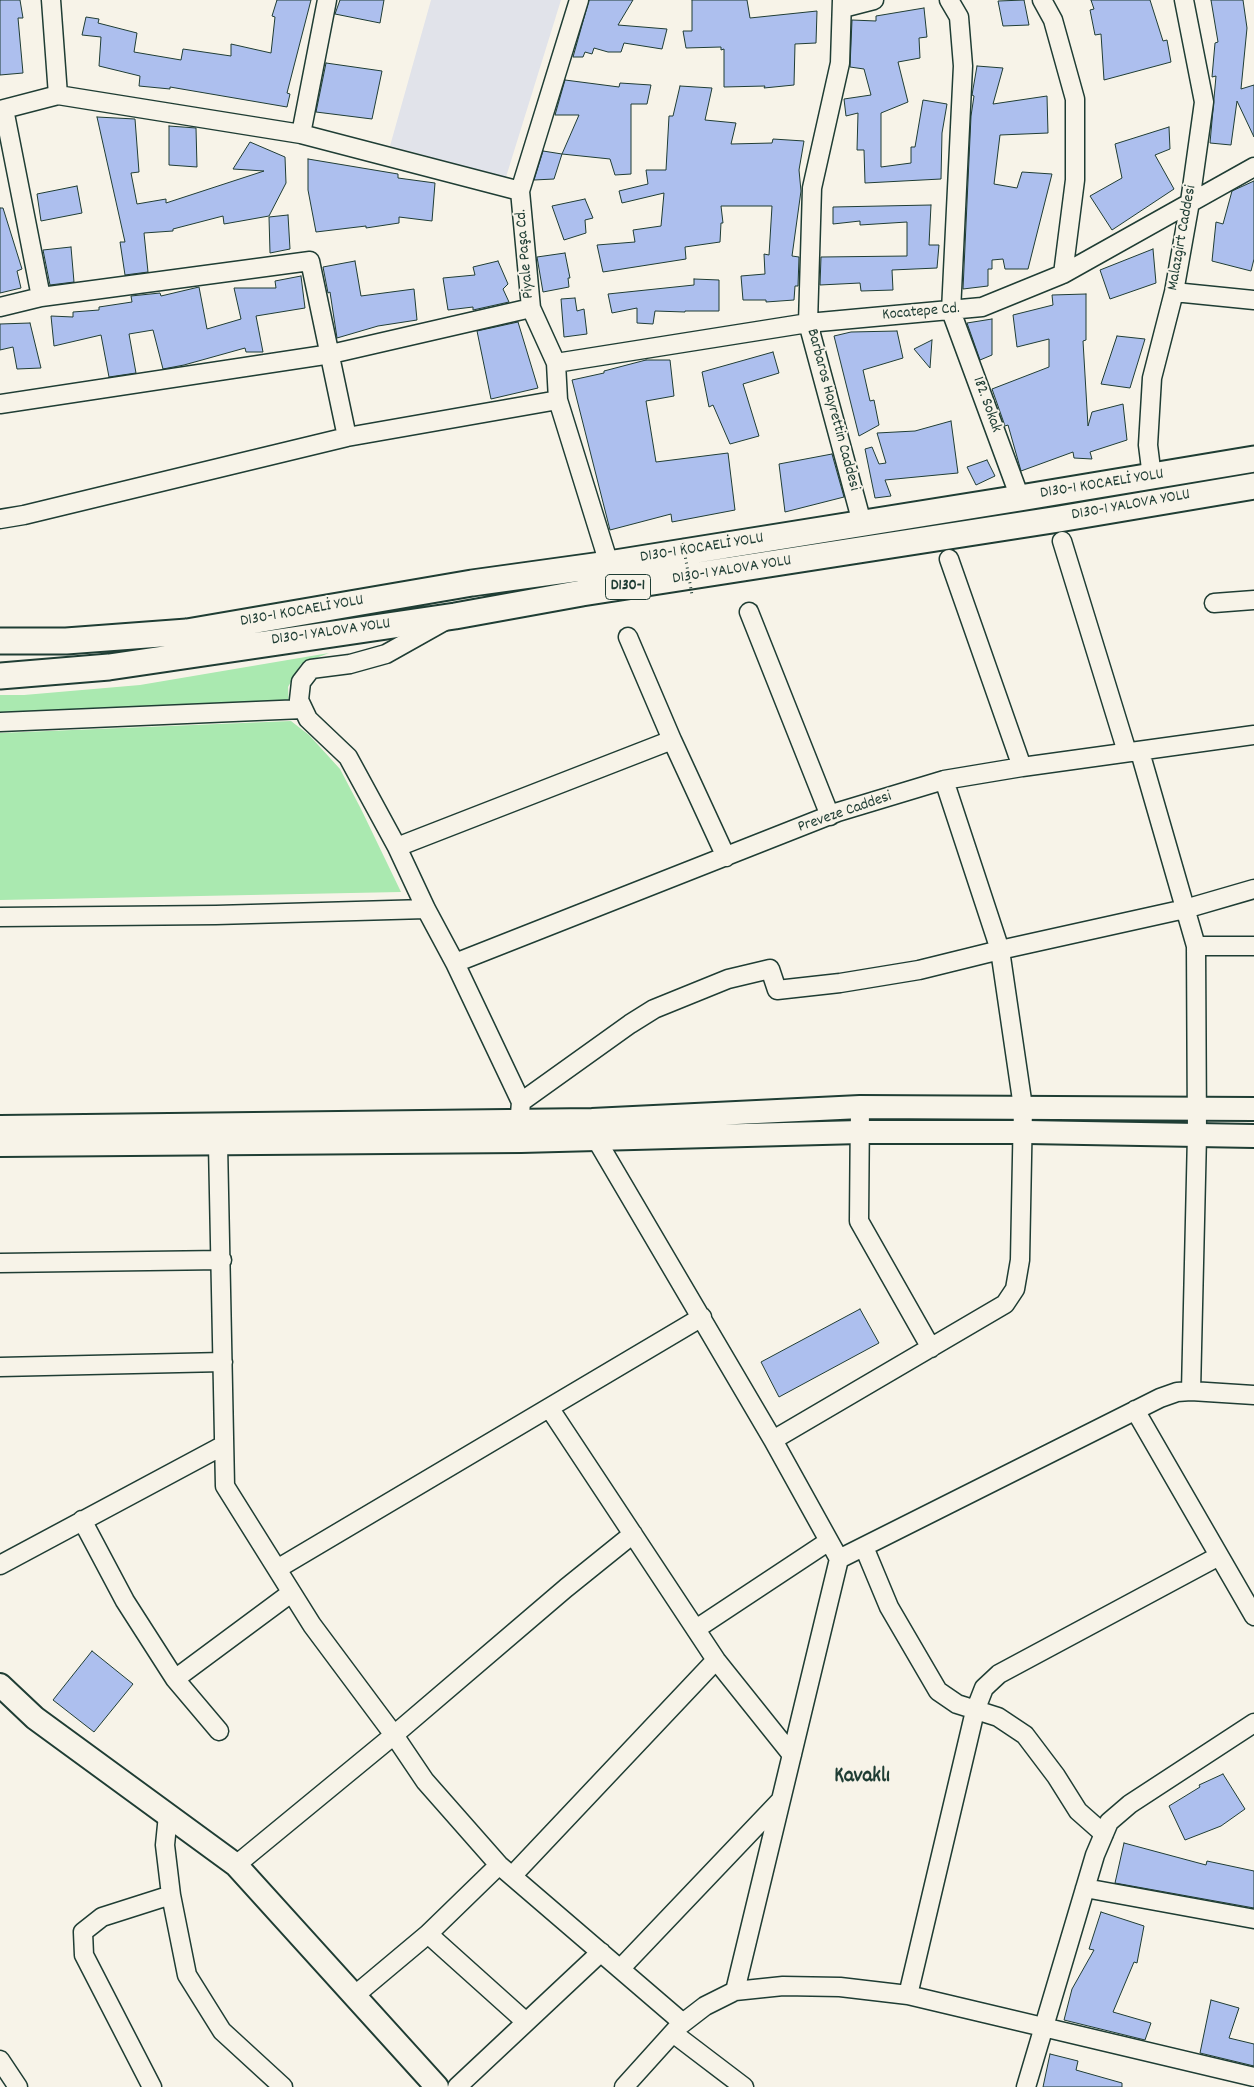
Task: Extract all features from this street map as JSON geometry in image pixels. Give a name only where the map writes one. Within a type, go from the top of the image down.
[{"type":"highway","name":"D130-1 KOCAELİ YOLU","points":[[0,641],[66,641],[187,632],[472,583],[610,564],[673,544],[862,523],[1254,459]]},
{"type":"highway","name":"D130-1 YALOVA YOLU","points":[[0,676],[109,667],[455,616],[582,594],[709,581],[1254,486]]},
{"type":"main road","points":[[594,1130],[860,1107],[1254,1109]]},
{"type":"main road","points":[[0,1145],[218,1144],[520,1121]]},
{"type":"main road","points":[[0,1127],[520,1121],[594,1130],[1022,1132],[1254,1136]]},
{"type":"main road","points":[[0,1685],[35,1718],[236,1865],[437,2087]]},
{"type":"street","points":[[51,0],[58,95]]},
{"type":"street","points":[[301,134],[327,0]]},
{"type":"street","name":"Piyale Paşa Cd.","points":[[579,0],[520,191],[531,308],[556,364],[558,400],[610,564]]},
{"type":"street","points":[[843,4],[874,0]]},
{"type":"street","points":[[949,0],[959,17],[963,66],[952,311]]},
{"type":"street","points":[[1042,0],[1053,20],[1075,99],[1075,180],[1063,274]]},
{"type":"street","name":"Malazgirt Caddesi","points":[[1152,477],[1148,445],[1152,378],[1174,292],[1190,202],[1204,102],[1184,0]]},
{"type":"street","name":"Barbaros Hayrettin Caddesi","points":[[843,4],[840,63],[812,188],[808,323],[862,523]]},
{"type":"street","points":[[41,298],[2,109],[58,95],[301,134],[520,191]]},
{"type":"street","name":"Kocatepe Cd.","points":[[556,364],[808,323],[982,307],[1063,274],[1254,167]]},
{"type":"street","points":[[0,307],[41,298],[310,261],[348,437]]},
{"type":"street","points":[[1174,292],[1254,300]]},
{"type":"street","points":[[0,404],[330,354],[531,308]]},
{"type":"street","name":"182. Sokak","points":[[952,311],[1020,498]]},
{"type":"street","points":[[0,519],[348,437],[558,400]]},
{"type":"street","points":[[1062,541],[1134,752],[1196,946],[1197,1135],[1191,1391]]},
{"type":"street","points":[[949,559],[1022,767]]},
{"type":"street","points":[[1214,603],[1254,600]]},
{"type":"street","points":[[749,612],[830,816]]},
{"type":"street","points":[[455,616],[386,654],[350,664],[311,669],[301,682],[299,700],[308,719],[348,757],[398,847],[426,909],[455,963],[520,1121],[630,1024],[654,1009],[728,979],[770,969],[777,990],[840,983],[919,970],[1185,909],[1254,889]]},
{"type":"street","points":[[628,637],[672,740],[726,858]]},
{"type":"street","points":[[0,722],[303,709]]},
{"type":"street","name":"Preveze Caddesi","points":[[455,963],[830,816],[944,780],[1022,767],[1254,735]]},
{"type":"street","points":[[398,847],[672,740]]},
{"type":"street","points":[[773,1440],[1005,1304],[1015,1289],[1020,1260],[1023,1107],[1000,950],[944,780]]},
{"type":"street","points":[[0,917],[216,915],[426,909]]},
{"type":"street","points":[[1196,946],[1254,946]]},
{"type":"street","points":[[860,1107],[859,1221],[932,1348]]},
{"type":"street","points":[[594,1130],[773,1440],[839,1559],[735,1992]]},
{"type":"street","points":[[218,1144],[222,1260],[225,1486],[312,1625],[394,1735],[425,1781],[506,1871],[620,1969],[678,2028],[744,2087]]},
{"type":"street","points":[[0,1264],[222,1260]]},
{"type":"street","points":[[277,1569],[702,1317]]},
{"type":"street","points":[[0,1367],[223,1362]]},
{"type":"street","points":[[839,1559],[1160,1398],[1178,1392],[1191,1391],[1254,1395]]},
{"type":"street","points":[[550,1408],[716,1660],[792,1755]]},
{"type":"street","points":[[1135,1410],[1254,1616]]},
{"type":"street","points":[[0,1565],[224,1445]]},
{"type":"street","points":[[82,1520],[125,1601],[175,1679],[219,1731]]},
{"type":"street","points":[[236,1865],[633,1534]]},
{"type":"street","points":[[696,1630],[829,1541]]},
{"type":"street","points":[[864,1547],[889,1607],[938,1691],[957,1704],[998,1717],[1025,1734],[1056,1776],[1078,1811],[1104,1834]]},
{"type":"street","points":[[908,1995],[976,1711],[984,1688],[999,1674],[1219,1556]]},
{"type":"street","points":[[175,1679],[292,1593]]},
{"type":"street","points":[[354,1996],[506,1871],[716,1660]]},
{"type":"street","points":[[1026,2087],[1095,1855],[1109,1822],[1130,1804],[1254,1723]]},
{"type":"street","points":[[620,1969],[781,1800]]},
{"type":"street","points":[[168,1815],[165,1845],[171,1895],[187,1975],[222,2031],[283,2087]]},
{"type":"street","points":[[1085,1888],[1254,1919]]},
{"type":"street","points":[[152,2087],[84,1954],[82,1932],[102,1916],[171,1895]]},
{"type":"street","points":[[428,1934],[526,2022]]},
{"type":"street","points":[[457,2087],[601,1952]]},
{"type":"street","points":[[624,2087],[678,2028],[706,2006],[735,1992],[783,1986],[840,1987],[908,1995],[1254,2077]]},
{"type":"street","points":[[0,2060],[18,2087]]},
{"type":"path","points":[[673,544],[692,595]]},
{"type":"shaded area","points":[[431,0],[561,0],[506,177],[390,146]]},
{"type":"green space","points":[[329,653],[301,664],[288,687],[289,706],[0,715],[0,695],[24,695],[140,685]]},
{"type":"green space","points":[[291,721],[309,735],[340,769],[401,892],[0,900],[0,733]]},
{"type":"building","points":[[0,0],[20,0],[23,18],[18,18],[23,73],[0,75]]},
{"type":"building","points":[[277,0],[311,0],[287,93],[290,94],[287,107],[170,87],[170,89],[139,86],[140,76],[99,66],[101,37],[82,35],[86,17],[99,19],[98,23],[137,33],[134,52],[181,60],[183,49],[231,56],[231,44],[271,53],[275,17],[272,16]]},
{"type":"building","points":[[340,0],[384,0],[380,23],[335,14]]},
{"type":"building","points":[[589,0],[633,0],[618,25],[667,29],[662,49],[624,43],[621,52],[608,52],[594,48],[592,54],[585,52],[583,57],[573,57]]},
{"type":"building","points":[[692,0],[747,0],[750,18],[817,11],[816,43],[795,44],[794,85],[764,88],[765,86],[724,87],[724,49],[721,50],[721,47],[686,48],[683,31],[692,31]]},
{"type":"building","points":[[1024,0],[1029,25],[1003,26],[998,1]]},
{"type":"building","points":[[1091,0],[1150,0],[1163,41],[1167,40],[1171,62],[1104,80],[1101,34],[1095,35],[1090,10],[1094,9]]},
{"type":"building","points":[[1211,0],[1243,0],[1247,28],[1241,89],[1254,85],[1254,137],[1237,101],[1231,145],[1210,143],[1216,76],[1212,77],[1215,43],[1218,42]]},
{"type":"building","points":[[924,8],[927,37],[919,38],[920,58],[898,62],[908,102],[881,113],[881,167],[911,163],[911,147],[915,147],[923,100],[947,104],[942,133],[941,179],[865,183],[864,150],[857,150],[858,113],[846,116],[844,99],[871,95],[864,69],[850,67],[852,20],[876,21],[876,16]]},
{"type":"building","points":[[326,63],[382,71],[372,119],[316,112]]},
{"type":"building","points":[[977,66],[1003,68],[993,104],[1047,96],[1048,133],[1000,135],[994,184],[1017,188],[1022,172],[1052,174],[1028,269],[1005,269],[1003,259],[992,260],[992,269],[988,269],[988,286],[963,289],[971,116],[974,96],[972,95]]},
{"type":"building","points":[[565,80],[619,87],[620,83],[651,85],[647,104],[631,104],[631,174],[615,175],[610,159],[562,154],[579,115],[555,115]]},
{"type":"building","points":[[680,86],[712,88],[705,120],[736,123],[731,144],[772,143],[773,139],[804,141],[799,170],[801,191],[792,256],[799,257],[798,286],[795,286],[794,300],[766,302],[766,300],[743,300],[741,276],[765,274],[764,254],[769,255],[772,206],[721,206],[723,223],[721,223],[720,242],[685,247],[686,259],[603,272],[597,245],[635,242],[633,230],[661,226],[664,193],[622,203],[619,191],[648,184],[646,170],[666,170],[669,116],[673,116]]},
{"type":"building","points":[[97,117],[135,119],[139,172],[131,173],[137,204],[166,199],[166,203],[264,171],[233,169],[250,142],[285,157],[286,183],[269,216],[224,224],[223,216],[173,229],[173,231],[144,233],[148,272],[125,275],[120,242],[125,242]]},
{"type":"building","points":[[169,126],[196,128],[197,167],[169,165]]},
{"type":"building","points":[[1169,127],[1170,149],[1155,155],[1174,189],[1112,230],[1090,196],[1122,178],[1115,144]]},
{"type":"building","points":[[543,151],[562,154],[554,179],[534,180]]},
{"type":"building","points":[[308,159],[398,174],[398,178],[435,183],[432,221],[399,217],[399,223],[316,232],[308,190]]},
{"type":"building","points":[[1254,181],[1254,259],[1251,271],[1212,261],[1216,222],[1223,224],[1232,191]]},
{"type":"building","points":[[77,186],[82,213],[41,221],[37,194]]},
{"type":"building","points":[[585,199],[593,218],[585,220],[586,233],[564,240],[552,206]]},
{"type":"building","points":[[931,205],[929,245],[939,245],[937,268],[892,270],[893,290],[861,291],[860,283],[820,285],[821,257],[907,256],[907,222],[860,225],[860,221],[833,224],[833,207]]},
{"type":"building","points":[[0,208],[3,208],[22,269],[17,271],[21,288],[0,293]]},
{"type":"building","points":[[288,215],[290,249],[270,253],[269,217]]},
{"type":"building","points":[[71,247],[74,282],[50,285],[43,250]]},
{"type":"building","points":[[1153,249],[1156,283],[1110,299],[1100,270]]},
{"type":"building","points":[[565,253],[570,278],[568,278],[569,287],[543,292],[537,257]]},
{"type":"building","points":[[355,261],[361,296],[414,289],[417,320],[378,326],[337,338],[330,292],[328,293],[323,267]]},
{"type":"building","points":[[498,261],[508,284],[503,289],[509,302],[473,310],[473,307],[448,310],[443,278],[475,275],[473,267]]},
{"type":"building","points":[[301,276],[305,308],[256,316],[263,352],[246,352],[245,348],[163,369],[153,330],[129,334],[136,373],[109,377],[101,335],[54,346],[51,316],[73,317],[73,312],[99,310],[99,307],[132,302],[131,296],[160,293],[161,296],[199,287],[207,329],[241,319],[234,288],[276,288],[275,281]]},
{"type":"building","points":[[694,279],[719,280],[719,311],[655,311],[653,324],[637,323],[637,308],[612,313],[608,294],[694,285]]},
{"type":"building","points":[[1086,294],[1086,340],[1083,341],[1088,426],[1092,412],[1123,404],[1127,440],[1090,452],[1092,459],[1074,458],[1073,452],[1021,471],[1008,425],[1005,426],[992,389],[1049,367],[1049,339],[1017,347],[1013,315],[1053,305],[1052,295]]},
{"type":"building","points":[[575,298],[577,311],[584,309],[587,334],[564,337],[561,299]]},
{"type":"building","points":[[992,319],[992,355],[980,360],[967,323]]},
{"type":"building","points":[[518,322],[538,388],[491,399],[477,331]]},
{"type":"building","points":[[30,323],[41,368],[17,369],[13,347],[0,350],[0,324]]},
{"type":"building","points":[[897,331],[903,358],[863,370],[870,401],[874,400],[879,425],[859,436],[834,336],[851,332]]},
{"type":"building","points":[[1117,336],[1145,339],[1130,388],[1101,384]]},
{"type":"building","points":[[932,340],[930,368],[914,349]]},
{"type":"building","points":[[773,352],[779,373],[743,384],[759,436],[730,444],[713,405],[709,407],[702,372]]},
{"type":"building","points":[[646,360],[670,360],[674,396],[646,401],[656,462],[728,453],[735,510],[672,522],[671,514],[610,530],[572,380],[604,373],[604,371]]},
{"type":"building","points":[[951,421],[958,473],[885,480],[891,496],[875,498],[865,449],[872,447],[879,464],[886,463],[877,433],[915,431]]},
{"type":"building","points":[[832,454],[844,497],[785,512],[779,464]]},
{"type":"building","points":[[987,460],[995,476],[976,485],[967,467]]},
{"type":"building","points":[[860,1309],[879,1343],[779,1397],[761,1362]]},
{"type":"building","points":[[92,1651],[133,1684],[94,1732],[53,1700]]},
{"type":"building","points":[[1223,1774],[1245,1809],[1221,1826],[1185,1840],[1169,1806],[1200,1787],[1199,1785]]},
{"type":"building","points":[[1124,1843],[1206,1865],[1207,1861],[1254,1871],[1254,1908],[1115,1883]]},
{"type":"building","points":[[1101,1912],[1144,1926],[1137,1963],[1134,1962],[1113,2012],[1151,2023],[1145,2040],[1064,2020],[1072,1989],[1094,1950],[1089,1949]]},
{"type":"building","points":[[1211,2000],[1239,2008],[1229,2038],[1254,2044],[1254,2066],[1200,2053]]},
{"type":"building","points":[[1050,2054],[1078,2061],[1076,2070],[1122,2083],[1122,2087],[1043,2087]]},
{"type":"district","name":"Kavaklı","points":[[862,1778]]}]
